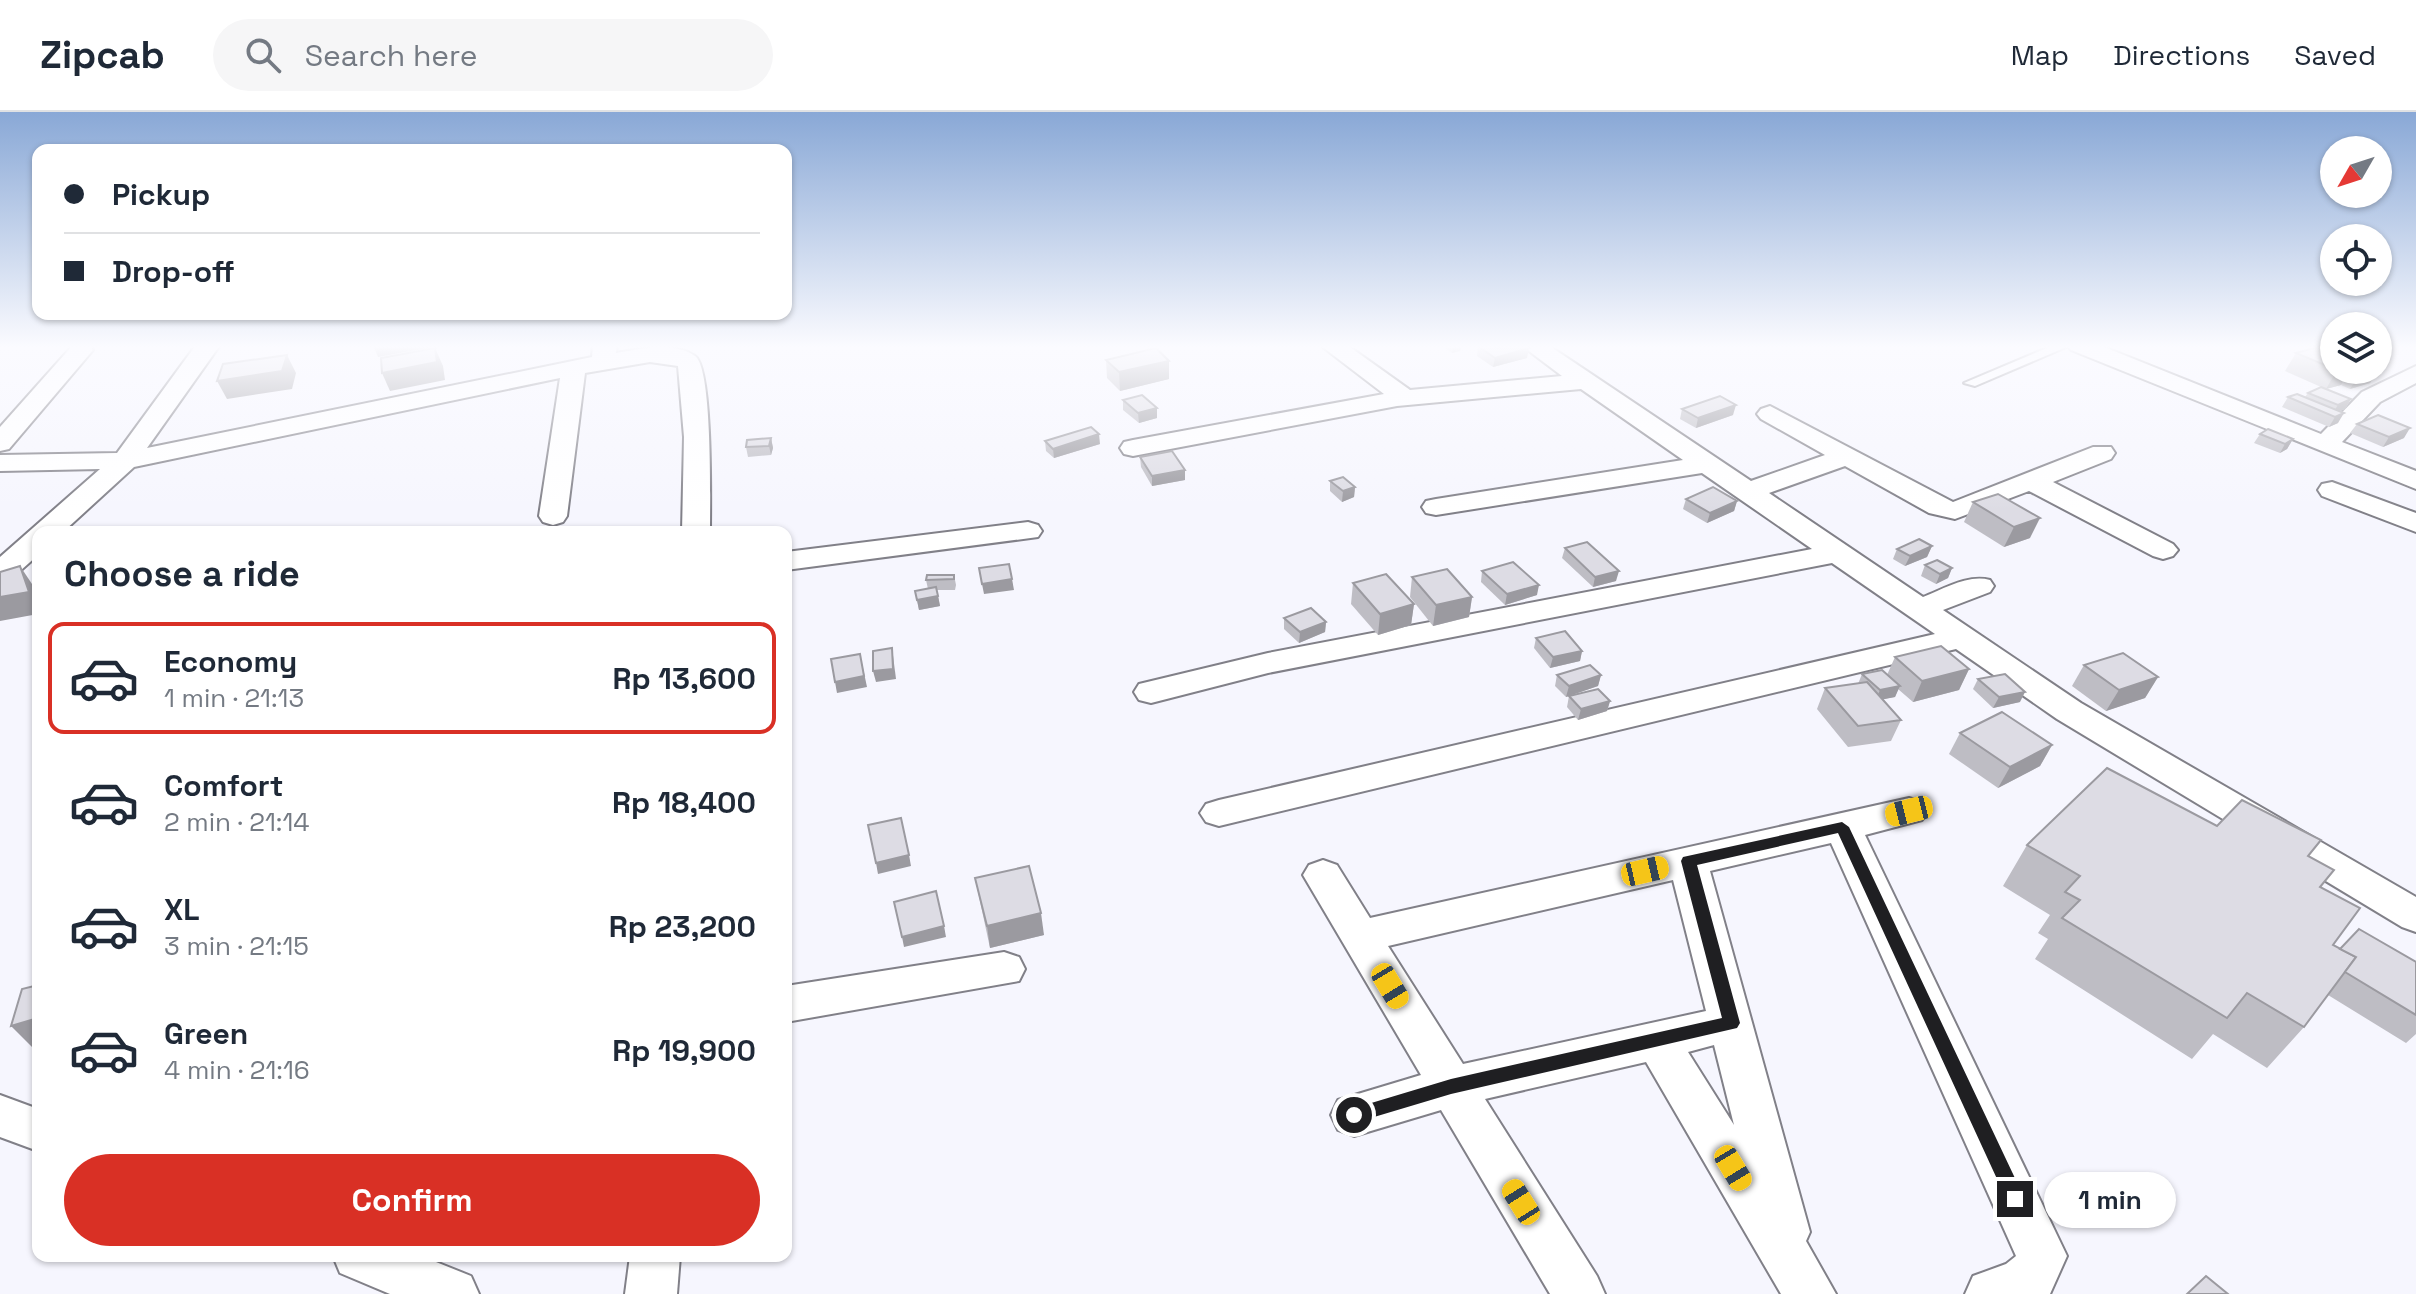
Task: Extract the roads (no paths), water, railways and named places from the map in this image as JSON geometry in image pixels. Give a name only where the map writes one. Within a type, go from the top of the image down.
[{"type":"street","points":[[0,443],[37,400]]},
{"type":"street","points":[[53,526],[125,461],[169,400]]},
{"type":"street","points":[[0,463],[125,461],[413,400]]},
{"type":"street","points":[[553,516],[569,400]]},
{"type":"street","points":[[694,400],[697,437],[696,526]]},
{"type":"street","points":[[1133,448],[1393,400]]},
{"type":"street","points":[[1614,400],[2069,711],[2416,916]]},
{"type":"street","points":[[2217,400],[2416,481]]},
{"type":"street","points":[[2326,444],[2368,400]]},
{"type":"street","points":[[1770,414],[1939,507],[1955,511],[2102,453]]},
{"type":"street","points":[[1749,491],[1845,457]]},
{"type":"street","points":[[1436,507],[1708,464]]},
{"type":"street","points":[[2032,482],[2163,550]]},
{"type":"street","points":[[2332,490],[2416,523]]},
{"type":"street","points":[[792,560],[1028,531]]},
{"type":"street","points":[[0,573],[32,544]]},
{"type":"street","points":[[1151,692],[1268,663],[1837,553]]},
{"type":"street","points":[[1919,609],[1979,586]]},
{"type":"street","points":[[1219,813],[1962,638]]},
{"type":"street","points":[[1360,936],[1909,811]]},
{"type":"street","points":[[1842,827],[2042,1256],[2040,1268],[2033,1277],[1991,1294]]},
{"type":"street","points":[[1688,861],[1802,1282]]},
{"type":"street","points":[[1323,875],[1577,1294]]},
{"type":"street","points":[[792,1003],[1004,969]]},
{"type":"street","points":[[1354,1115],[1451,1087],[1731,1023]]},
{"type":"street","points":[[1657,1041],[1802,1282]]},
{"type":"street","points":[[0,1116],[32,1128]]},
{"type":"street","points":[[373,1262],[453,1294]]},
{"type":"street","points":[[651,1294],[654,1262]]}]
